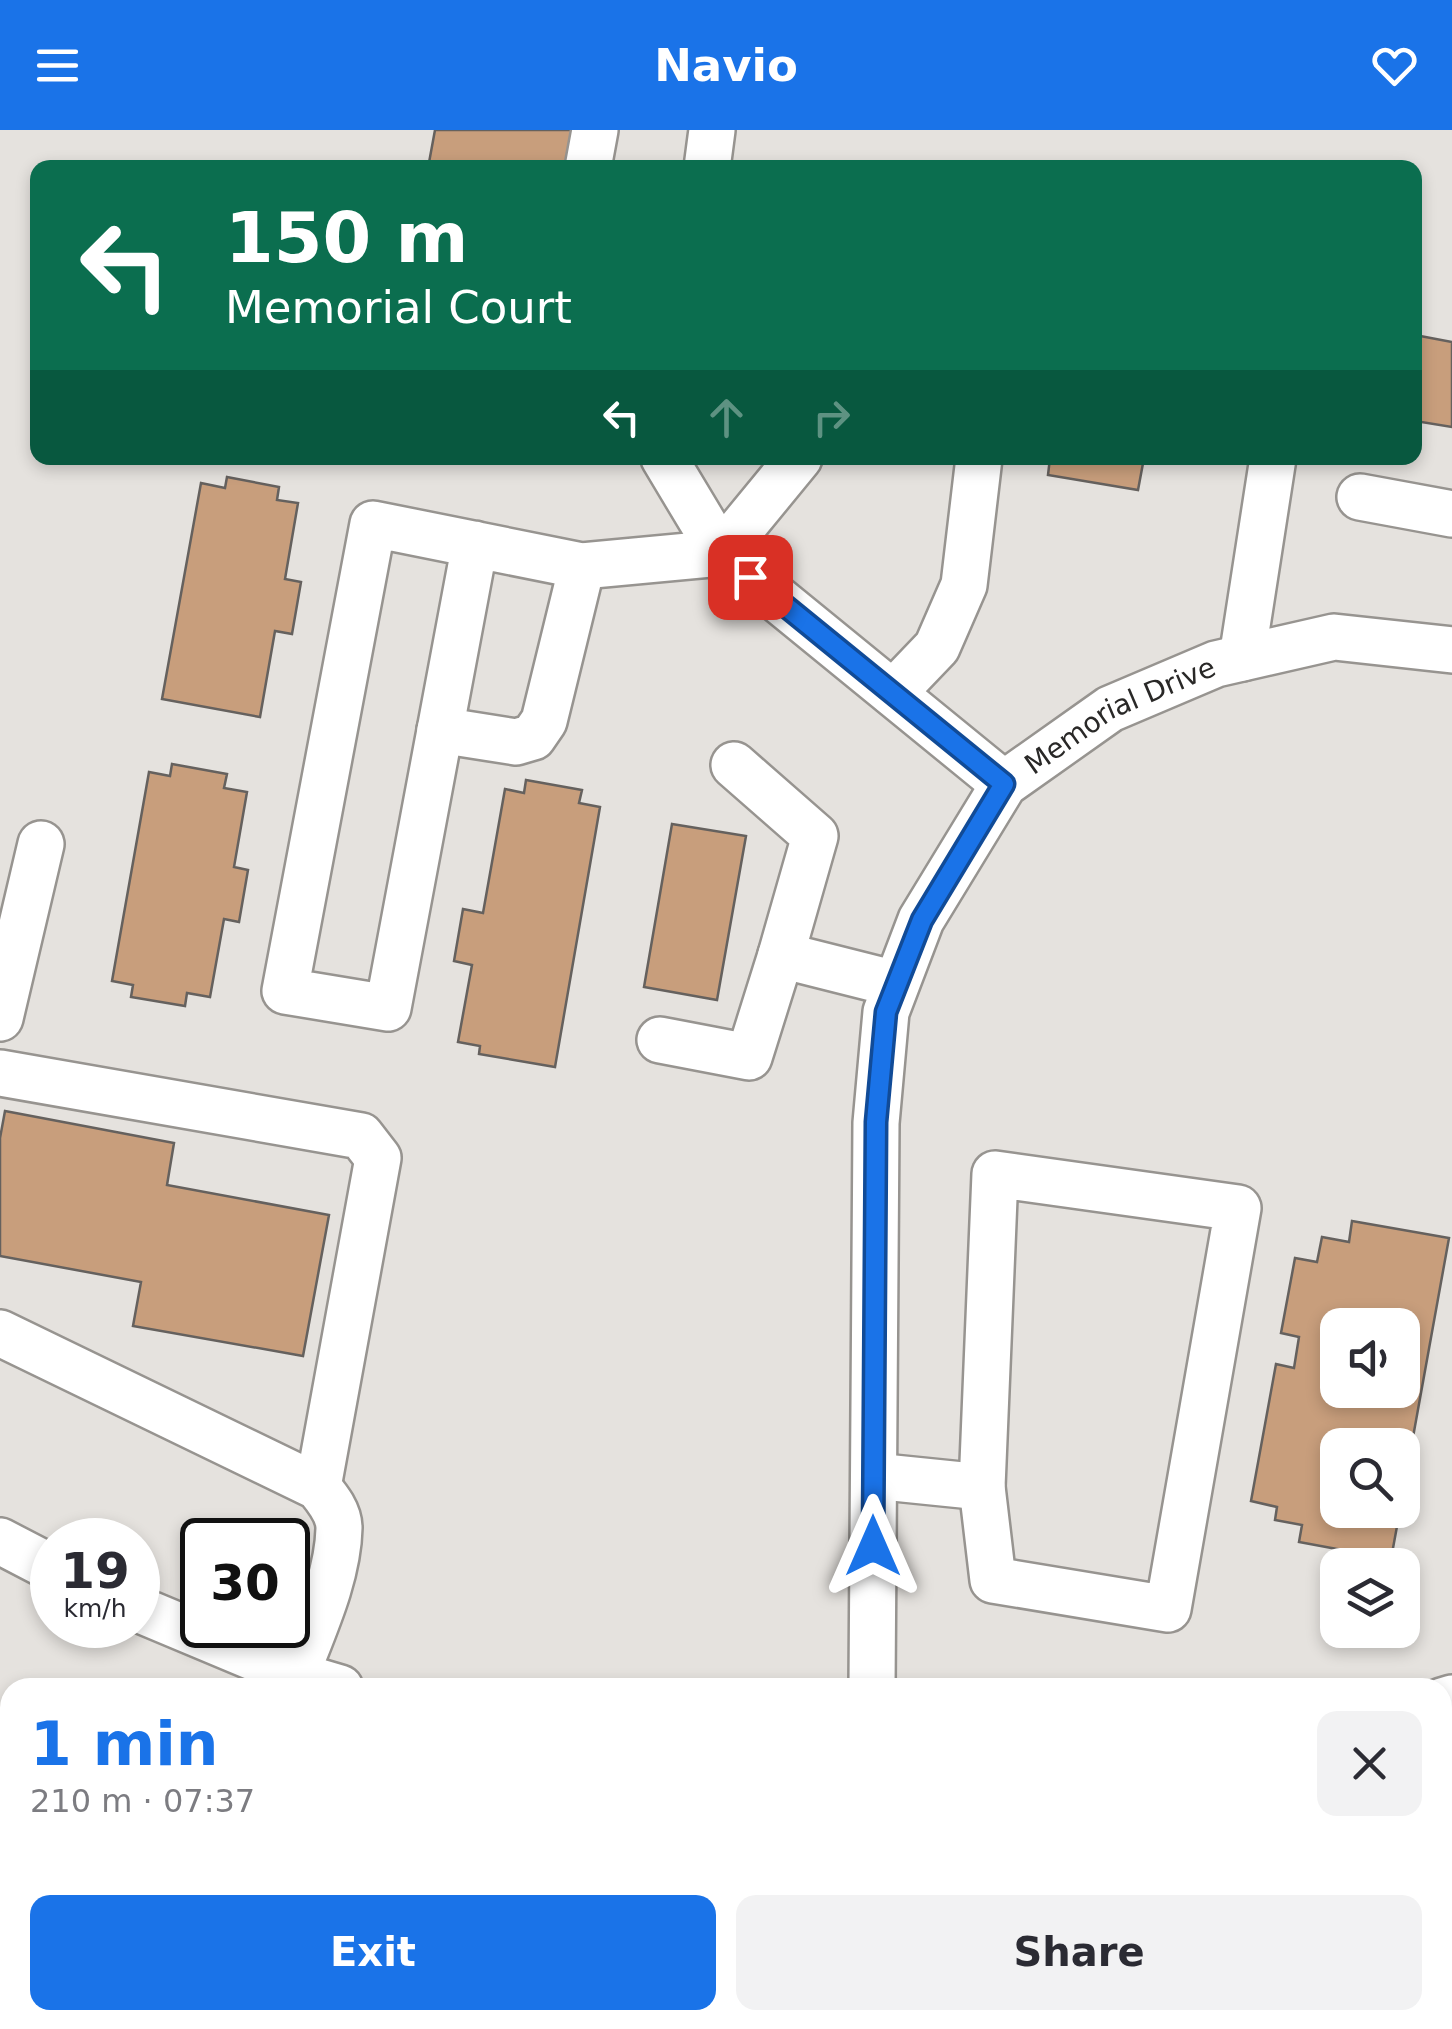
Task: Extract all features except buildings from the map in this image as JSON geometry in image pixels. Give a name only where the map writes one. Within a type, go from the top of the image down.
[{"type":"street","points":[[589,160],[595,130]]},
{"type":"street","points":[[708,160],[712,130]]},
{"type":"street","points":[[668,465],[721,553],[1004,784]]},
{"type":"street","points":[[475,544],[388,1008],[286,991],[373,524],[475,544],[582,566],[721,553],[793,465]]},
{"type":"street","points":[[894,693],[937,647],[964,585],[978,465]]},
{"type":"street","points":[[1242,658],[1272,465]]},
{"type":"street","points":[[1360,497],[1452,514]]},
{"type":"street","points":[[440,730],[516,742],[534,736],[544,721],[582,566]]},
{"type":"street","name":"Memorial Drive","points":[[872,1678],[876,1122],[886,1012],[922,920],[1004,784],[1110,709],[1216,664],[1334,637],[1452,650]]},
{"type":"street","points":[[660,1040],[749,1056],[815,836],[734,764]]},
{"type":"street","points":[[0,1018],[41,844]]},
{"type":"street","points":[[781,955],[896,984]]},
{"type":"street","points":[[0,1073],[361,1136],[378,1158],[318,1487]]},
{"type":"street","points":[[996,1174],[1238,1208],[1168,1609],[993,1580],[982,1487],[996,1174]]},
{"type":"street","points":[[0,1333],[318,1487],[330,1500],[340,1524],[331,1578],[295,1678]]},
{"type":"street","points":[[874,1476],[982,1487]]},
{"type":"street","points":[[0,1541],[30,1557]]},
{"type":"street","points":[[160,1619],[288,1678]]},
{"type":"route","points":[[750,577],[1004,784],[922,920],[886,1012],[876,1122],[873,1546]]}]
